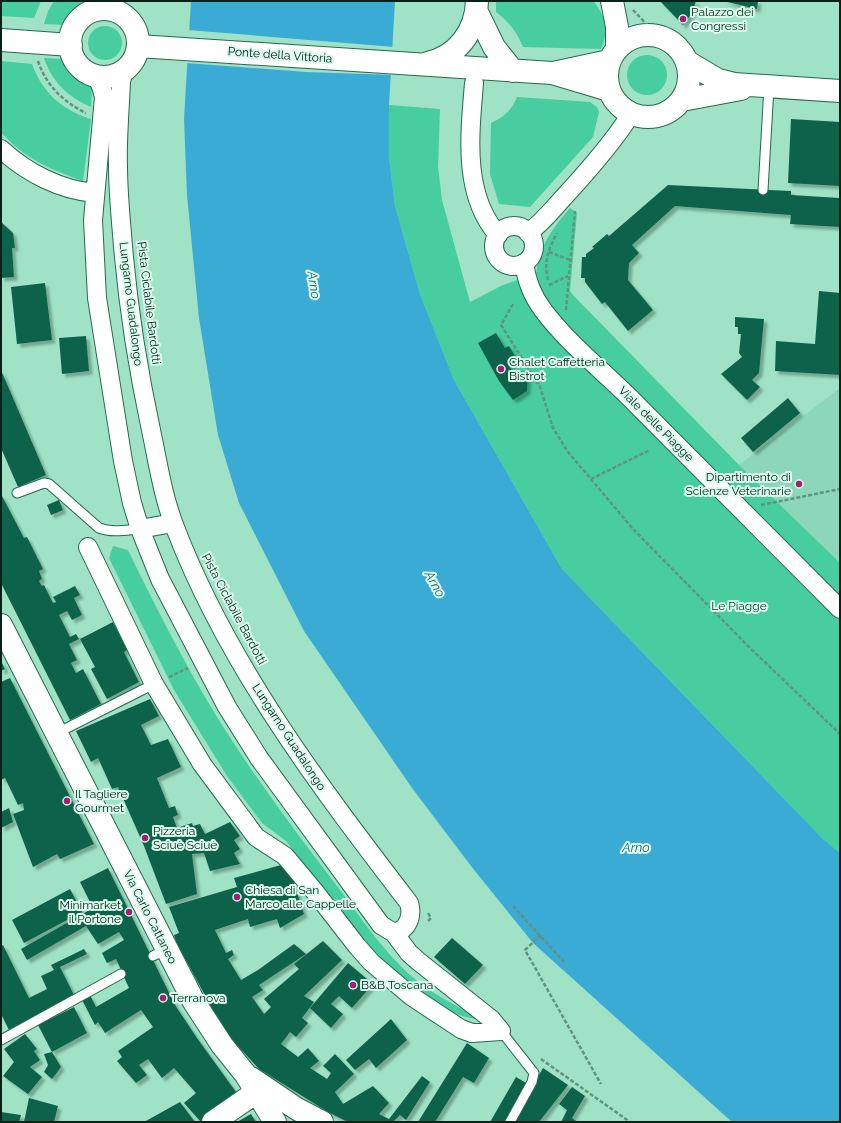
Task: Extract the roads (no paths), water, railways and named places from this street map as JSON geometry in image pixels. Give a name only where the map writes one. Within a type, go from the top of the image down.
[{"type":"main road","points":[[552,73],[613,55],[626,41],[638,36],[650,35],[664,38],[678,47],[689,69],[689,82],[682,100],[673,109],[661,115],[646,117],[631,114],[616,102],[609,90],[607,74],[613,55],[621,4]]},
{"type":"main road","points":[[423,65],[443,59],[453,53],[465,38],[477,6]]},
{"type":"main road","points":[[477,6],[494,47],[513,71]]},
{"type":"main road","points":[[122,8],[148,47],[135,58],[124,71],[112,76],[96,76],[86,72],[78,65],[73,55],[71,45],[72,34],[75,26],[90,13],[122,8]]},
{"type":"main road","points":[[1,40],[71,45]]},
{"type":"main road","name":"Ponte della Vittoria","points":[[148,47],[552,73]]},
{"type":"main road","points":[[686,61],[718,80],[734,84],[761,87],[840,91]]},
{"type":"main road","points":[[552,73],[609,90]]},
{"type":"main road","points":[[682,100],[761,87]]},
{"type":"main road","name":"Via Carlo Cattaneo","points":[[1,625],[57,734],[160,953],[205,1020],[251,1084],[275,1122]]},
{"type":"main road","points":[[213,1122],[251,1084],[322,1122]]},
{"type":"street","name":"Lungarno Guadalongo","points":[[124,71],[121,81],[118,167],[126,284],[141,386],[164,491],[173,522],[193,571],[221,628],[255,685],[334,804],[409,903],[410,920],[403,929],[394,933]]},
{"type":"street","points":[[96,76],[104,97],[94,220],[97,298],[111,390],[132,503],[140,529],[160,579],[201,661],[227,707],[259,758],[381,925],[394,933],[409,953],[490,1019],[501,1031]]},
{"type":"street","points":[[474,83],[470,141],[475,188],[484,216],[498,235]]},
{"type":"street","points":[[528,233],[542,222],[573,188],[616,137],[631,114]]},
{"type":"street","points":[[1,149],[18,164],[43,178],[70,189],[95,193]]},
{"type":"street","points":[[94,220],[121,221]]},
{"type":"street","points":[[512,227],[518,227],[528,233],[534,243],[534,249],[528,260],[524,263],[513,266],[502,262],[498,258],[494,247],[498,235],[502,231],[512,227]]},
{"type":"street","name":"Viale delle Piagge","points":[[524,263],[528,286],[552,321],[748,505],[840,609]]},
{"type":"street","points":[[111,390],[141,386]]},
{"type":"street","points":[[140,529],[173,522]]},
{"type":"street","points":[[88,547],[154,684],[202,764],[234,810],[256,837],[285,856],[315,892],[342,929],[371,962],[411,996],[448,1021],[472,1033],[501,1031]]},
{"type":"lane","points":[[761,87],[763,190]]},
{"type":"lane","points":[[17,493],[44,483],[49,484],[99,528],[106,531],[140,529]]},
{"type":"lane","points":[[57,734],[154,684]]},
{"type":"lane","points":[[1,1040],[121,974]]},
{"type":"lane","points":[[501,1031],[534,1073],[532,1082],[510,1122]]},
{"type":"water","name":"Arno","points":[[191,1],[395,1],[389,105],[389,157],[395,206],[420,294],[454,380],[562,569],[823,839],[840,853],[840,1122],[732,1122],[533,943],[471,866],[412,788],[304,631],[239,503],[218,435],[199,318],[187,195],[184,119]]},
{"type":"place","name":"Palazzo dei Congressi","points":[[683,19]]},
{"type":"place","name":"Chalet Caffetteria Bistrot","points":[[501,369]]},
{"type":"place","name":"Dipartimento di Scienze Veterinarie","points":[[799,484]]},
{"type":"place","name":"Il Tagliere Gourmet","points":[[67,801]]},
{"type":"place","name":"Pizzeria Sciuè Sciuè","points":[[145,838]]},
{"type":"place","name":"Chiesa di San Marco alle Cappelle","points":[[237,897]]},
{"type":"place","name":"Minimarket il Portone","points":[[129,912]]},
{"type":"place","name":"B&B Toscana","points":[[353,985]]},
{"type":"place","name":"Terranova","points":[[163,998]]},
{"type":"park label","name":"Le Piagge","points":[[739,606]]}]
